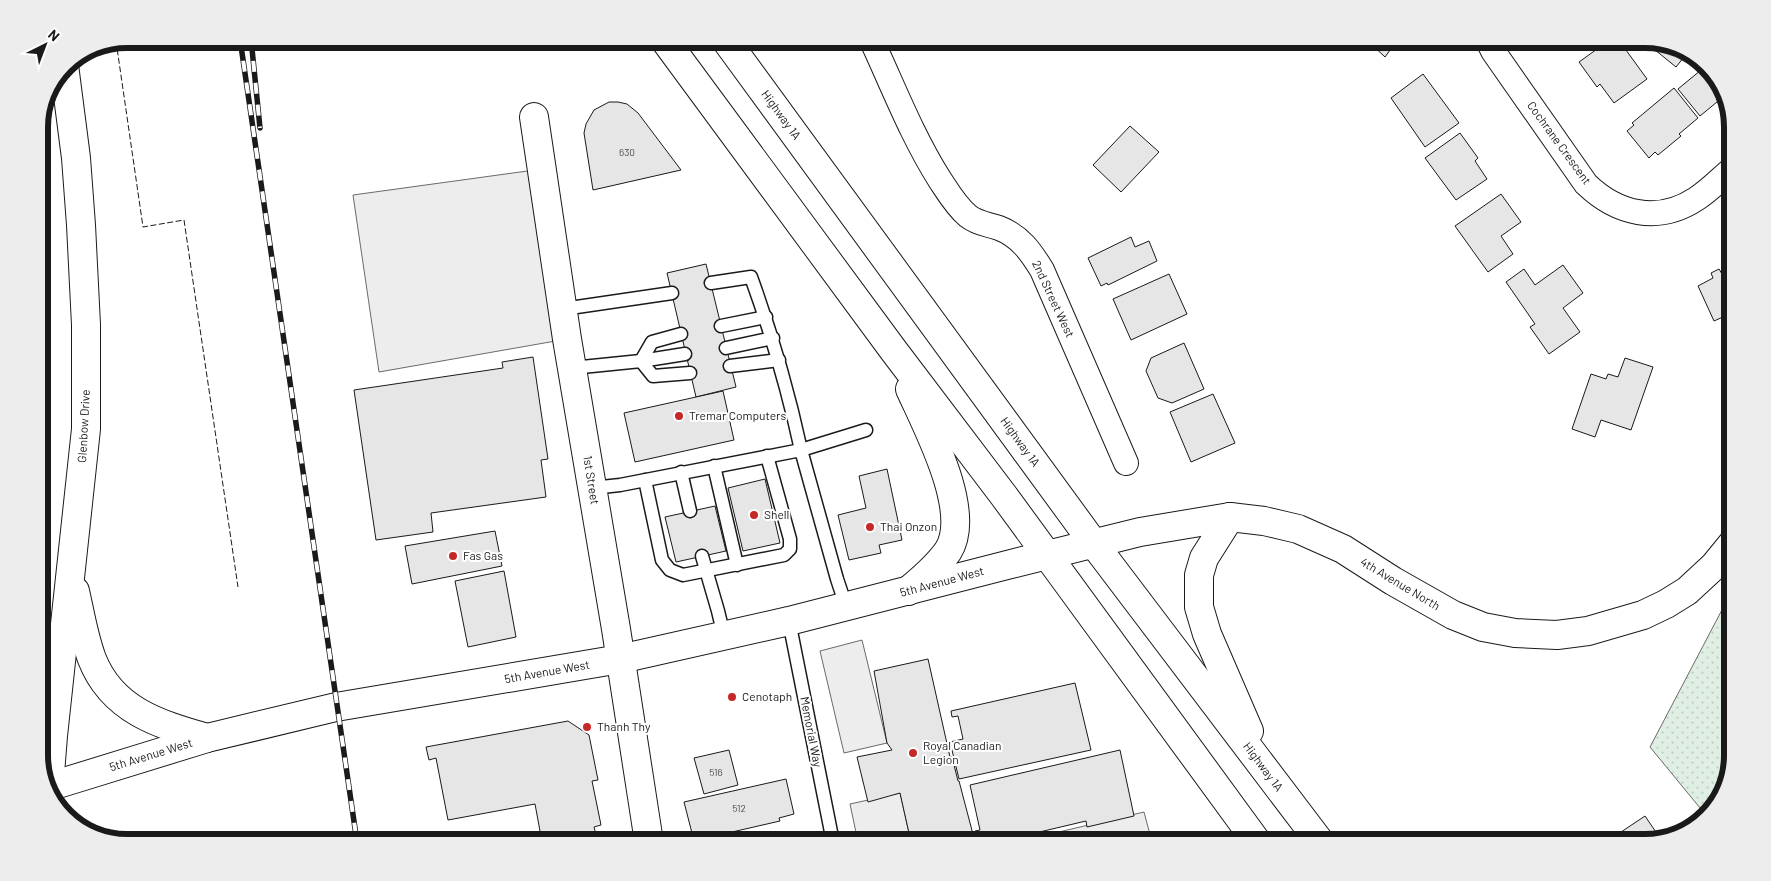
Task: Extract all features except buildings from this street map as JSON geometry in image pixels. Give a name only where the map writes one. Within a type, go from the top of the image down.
[{"type":"street","points":[[671,48],[894,351],[998,488],[1250,834]]},
{"type":"street","name":"Highway 1A","points":[[732,48],[1094,544],[1314,834]]},
{"type":"street","name":"2nd Street West","points":[[875,48],[922,150],[950,196],[968,216],[981,224],[1012,234],[1024,244],[1035,258],[1042,270],[1126,463]]},
{"type":"street","name":"Cochrane Crescent","points":[[1492,48],[1586,184],[1598,196],[1612,204],[1625,210],[1640,212],[1658,213],[1672,210],[1697,198],[1723,176]]},
{"type":"street","name":"Glenbow Drive","points":[[50,772],[86,429],[86,325],[76,158],[65,76]]},
{"type":"street","name":"1st Street","points":[[534,117],[572,368],[648,834]]},
{"type":"street","points":[[894,351],[947,476],[955,504],[956,533],[949,550],[932,570],[908,591]]},
{"type":"street","points":[[1230,517],[1204,558],[1199,575],[1199,607],[1207,634],[1266,772]]},
{"type":"street","name":"4th Avenue North","points":[[1046,555],[1154,529],[1230,517],[1264,521],[1298,529],[1343,549],[1393,581],[1453,615],[1484,627],[1515,633],[1557,635],[1588,631],[1643,616],[1687,590],[1714,566],[1724,554]]},
{"type":"street","name":"5th Avenue West","points":[[54,785],[207,738],[336,707],[620,660],[789,621],[1046,555]]},
{"type":"street","points":[[70,572],[91,658],[102,679],[122,702],[146,718],[167,727],[207,738]]},
{"type":"lane","points":[[711,284],[751,278],[773,338],[787,387],[801,450],[846,606]]},
{"type":"lane","points":[[563,309],[672,292]]},
{"type":"lane","points":[[721,326],[766,317]]},
{"type":"lane","points":[[641,361],[652,342],[681,334]]},
{"type":"lane","points":[[726,348],[773,338]]},
{"type":"lane","points":[[572,368],[686,354]]},
{"type":"lane","points":[[730,366],[779,360]]},
{"type":"lane","points":[[641,361],[653,376],[690,373]]},
{"type":"lane","points":[[592,488],[620,485],[801,450],[866,430]]},
{"type":"lane","points":[[645,480],[662,560],[670,570],[683,575],[737,565],[784,555],[790,548],[790,539],[767,456]]},
{"type":"lane","points":[[714,466],[737,565]]},
{"type":"lane","points":[[682,472],[690,511]]},
{"type":"lane","points":[[702,556],[724,636]]},
{"type":"lane","name":"Memorial Way","points":[[789,621],[831,834]]},
{"type":"green space","points":[[1724,606],[1724,755],[1722,770],[1715,790],[1701,810],[1650,747]]},
{"type":"shaded area","points":[[542,169],[567,339],[379,372],[353,195]]},
{"type":"shaded area","points":[[862,640],[887,743],[844,753],[820,651]]},
{"type":"shaded area","points":[[900,793],[909,834],[856,834],[850,804]]},
{"type":"shaded area","points":[[1144,812],[1150,834],[1050,834]]},
{"type":"railway","points":[[241,48],[356,834]]},
{"type":"railway","points":[[252,48],[260,128]]},
{"type":"fence","points":[[117,48],[143,227],[184,220],[238,587]]},
{"type":"place","name":"Tremar Computers","points":[[679,416]]},
{"type":"place","name":"Shell","points":[[754,515]]},
{"type":"place","name":"Thai Onzon","points":[[870,527]]},
{"type":"place","name":"Fas Gas","points":[[453,556]]},
{"type":"place","name":"Cenotaph","points":[[732,697]]},
{"type":"place","name":"Thanh Thy","points":[[587,727]]},
{"type":"place","name":"Royal Canadian Legion","points":[[913,753]]}]
